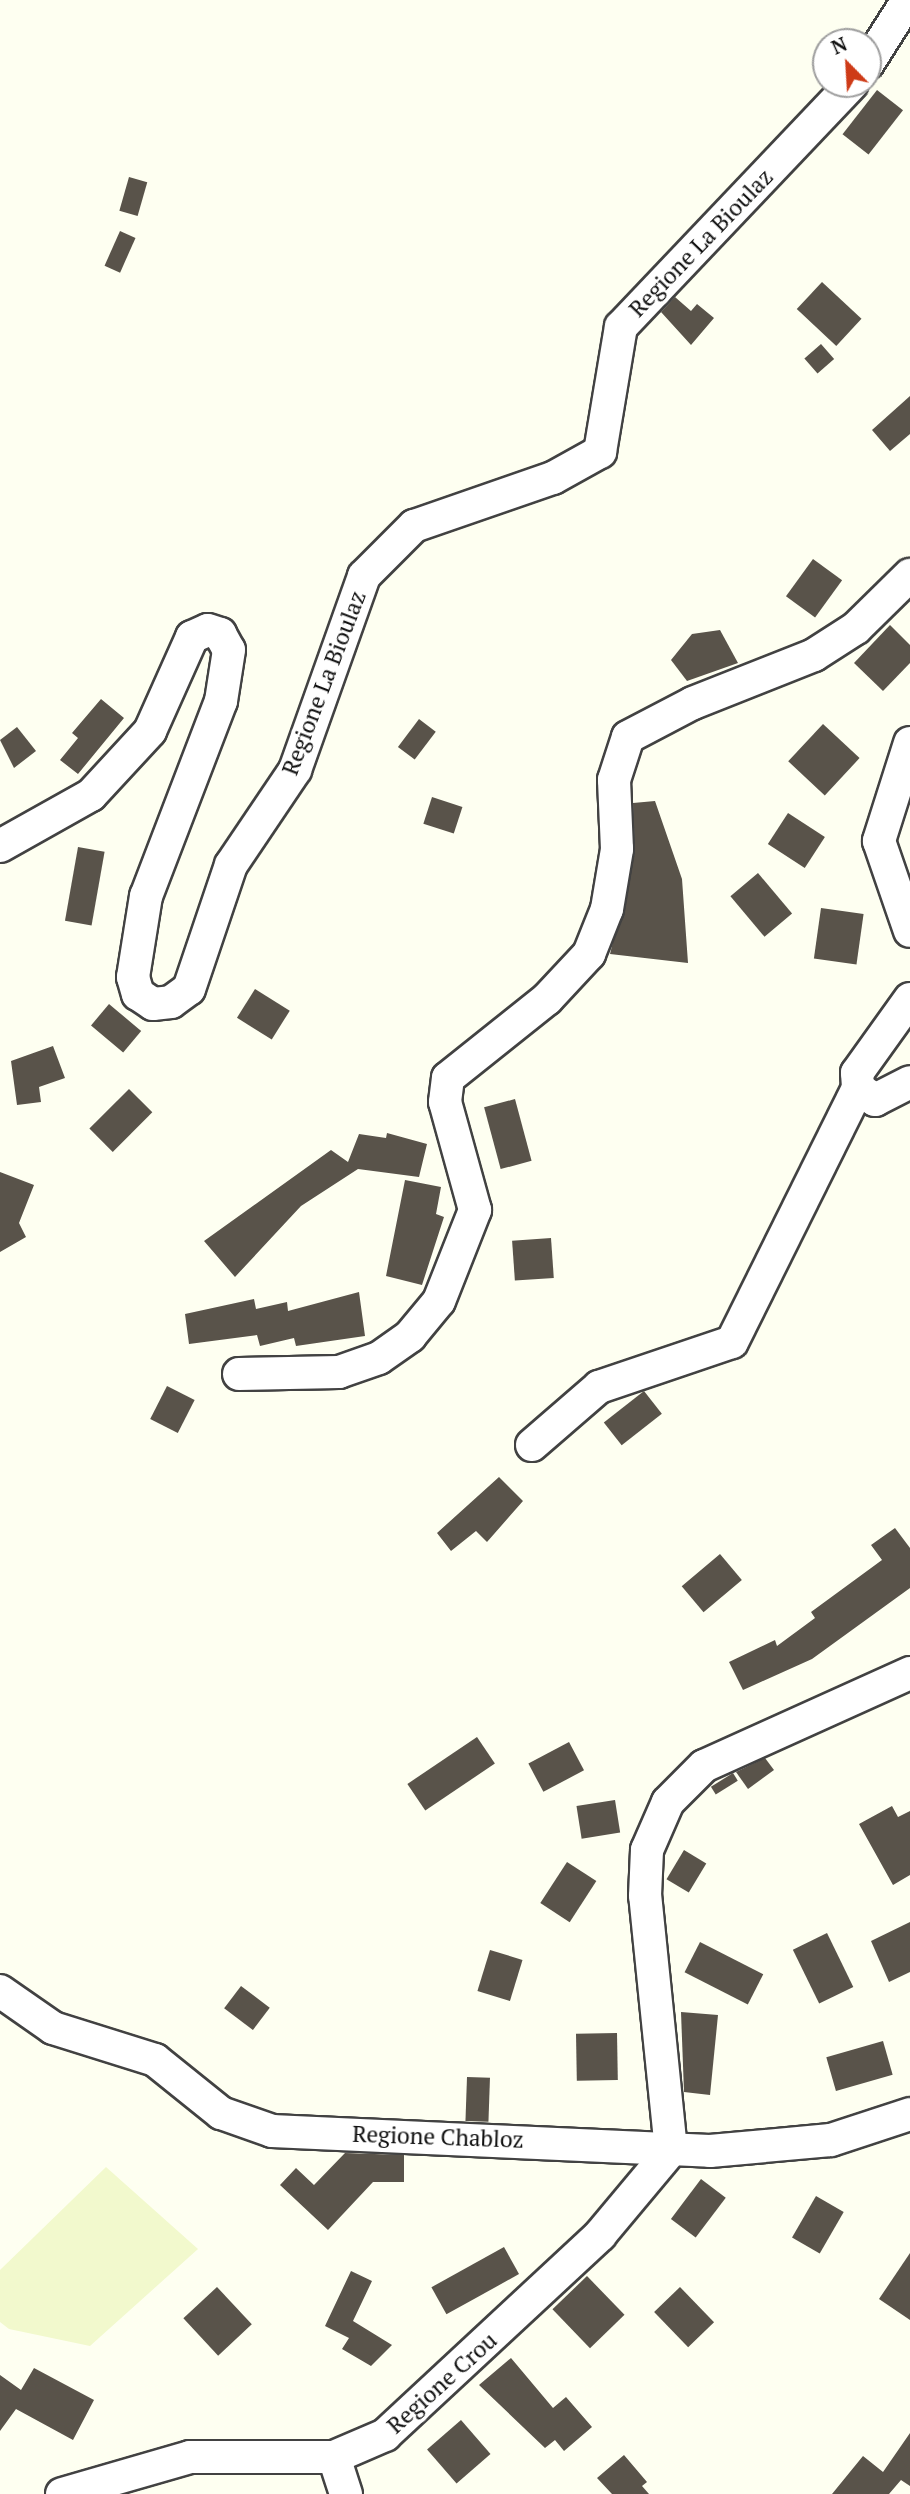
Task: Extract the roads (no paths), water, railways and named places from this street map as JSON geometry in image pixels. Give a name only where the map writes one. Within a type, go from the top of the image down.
[{"type":"street","points":[[882,41],[908,0]]},
{"type":"street","name":"Regione La Bioulaz","points":[[0,846],[91,795],[150,731],[192,637],[208,629],[220,634],[229,650],[221,701],[146,896],[135,954],[134,986],[145,1000],[162,1005],[189,989],[231,865],[295,770],[364,576],[414,526],[553,478],[600,452],[621,327],[839,98]]},
{"type":"street","points":[[239,1374],[293,1378],[349,1369],[410,1336],[439,1301],[475,1210],[445,1102],[448,1078],[547,999],[589,954],[607,909],[617,849],[614,779],[628,737],[693,703],[814,655],[856,628],[910,575]]},
{"type":"street","points":[[910,743],[878,841],[910,931]]},
{"type":"street","points":[[532,1445],[599,1387],[732,1342],[859,1088],[858,1073],[910,999]]},
{"type":"street","points":[[859,1088],[875,1100],[910,1082]]},
{"type":"street","points":[[671,2150],[645,1896],[647,1850],[668,1802],[704,1766],[910,1672]]},
{"type":"street","name":"Regione Chabloz","points":[[0,1991],[53,2028],[155,2060],[221,2113],[272,2131],[671,2150],[831,2140],[910,2114]]},
{"type":"street","name":"Regione Crou","points":[[62,2494],[190,2457],[334,2457],[385,2435],[485,2345],[638,2197],[671,2150]]},
{"type":"street","points":[[334,2457],[346,2494]]}]
